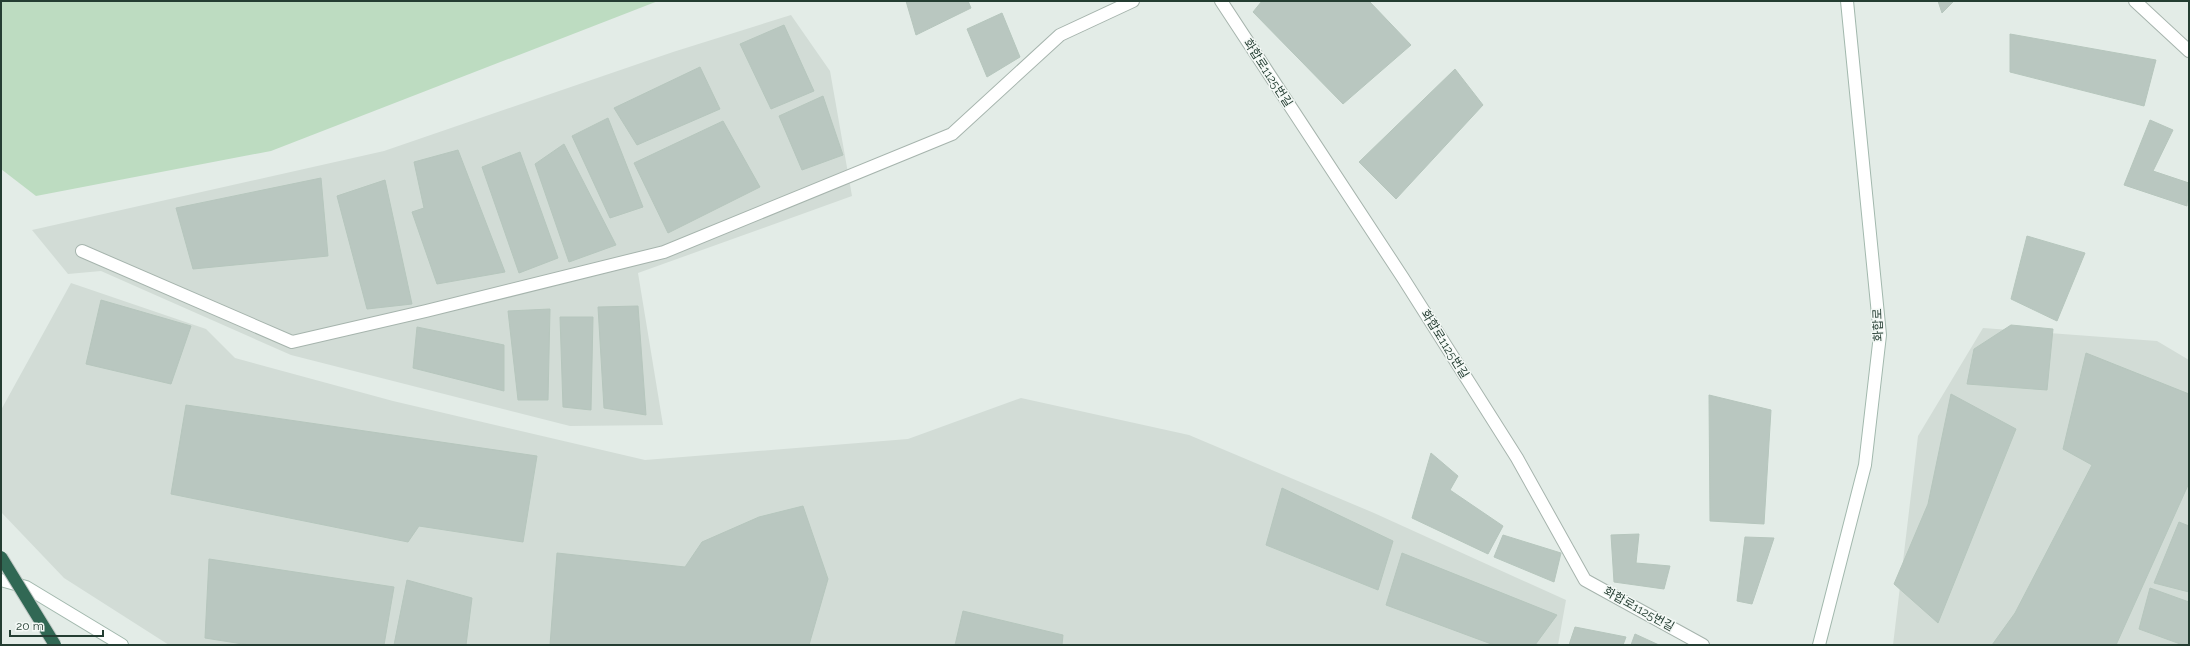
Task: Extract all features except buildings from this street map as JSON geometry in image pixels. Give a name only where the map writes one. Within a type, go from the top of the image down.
[{"type":"highway","points":[[1,557],[55,645]]},
{"type":"street","points":[[82,251],[292,342],[426,311],[664,252],[952,134],[1060,35],[1132,1]]},
{"type":"street","name":"화합로1125번길","points":[[1220,1],[1402,278],[1517,458],[1585,580],[1703,645]]},
{"type":"street","name":"화합로","points":[[1819,645],[1865,466],[1880,335],[1847,1]]},
{"type":"street","points":[[2135,1],[2189,51]]},
{"type":"street","points":[[1,580],[26,587],[122,645]]},
{"type":"shaded area","points":[[791,15],[830,71],[852,196],[638,273],[663,425],[570,426],[291,355],[101,271],[68,274],[32,230],[384,151],[673,52]]},
{"type":"shaded area","points":[[71,283],[206,329],[235,358],[393,401],[645,460],[908,439],[1021,398],[1189,435],[1374,513],[1566,600],[1558,645],[169,645],[64,578],[1,512],[1,410]]},
{"type":"shaded area","points":[[1983,328],[2157,341],[2189,360],[2189,645],[1893,645],[1918,436]]},
{"type":"green space","points":[[1,1],[658,1],[271,151],[36,196],[1,169]]}]
